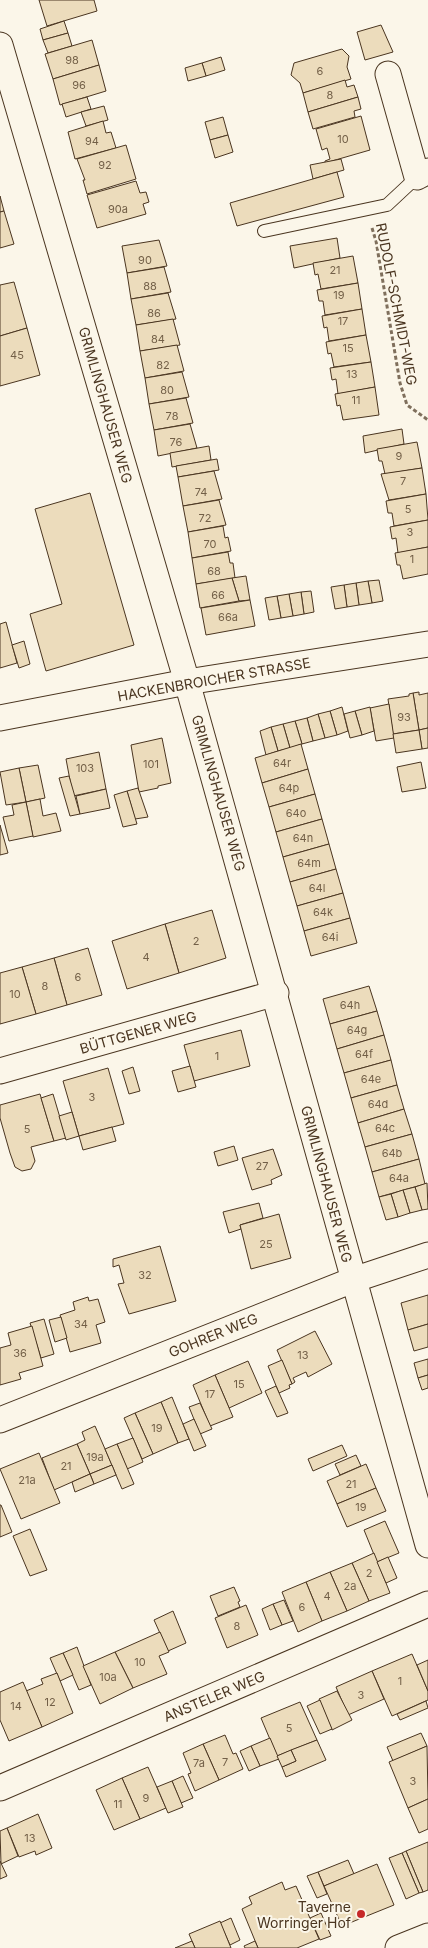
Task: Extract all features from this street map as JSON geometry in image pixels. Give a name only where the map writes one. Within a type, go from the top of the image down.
[{"type":"street","name":"GRIMLINGHAUSER WEG","points":[[0,45],[276,993],[353,1280],[428,1545]]},
{"type":"street","points":[[388,74],[423,174]]},
{"type":"street","name":"HACKENBROICHER STRASSE","points":[[0,718],[187,682],[428,644]]},
{"type":"street","name":"BÜTTGENER WEG","points":[[0,1071],[276,993]]},
{"type":"street","name":"GOHRER WEG","points":[[0,1420],[353,1280],[428,1256]]},
{"type":"street","name":"ANSTELER WEG","points":[[0,1788],[428,1604]]},
{"type":"street","points":[[398,1948],[428,1936]]},
{"type":"lane","points":[[264,232],[366,212],[387,205],[423,174]]},
{"type":"path","name":"RUDOLF-SCHMIDT-WEG","points":[[366,212],[376,242],[400,383],[407,405],[428,420]]},
{"type":"building","points":[[39,0],[94,0],[97,11],[47,26]]},
{"type":"building","points":[[64,21],[68,33],[43,40],[40,29]]},
{"type":"building","points":[[381,25],[393,52],[365,60],[357,32]]},
{"type":"building","points":[[68,33],[72,46],[48,53],[43,40]]},
{"type":"building","points":[[92,40],[99,65],[53,79],[45,54]]},
{"type":"building","points":[[342,49],[349,56],[347,67],[351,79],[303,93],[300,83],[291,75],[294,63]]},
{"type":"building","points":[[221,57],[225,70],[206,76],[202,63]]},
{"type":"building","points":[[202,63],[206,76],[188,81],[185,68]]},
{"type":"building","points":[[99,65],[106,91],[60,105],[53,79]]},
{"type":"building","points":[[345,80],[347,87],[354,85],[358,97],[308,112],[303,93]]},
{"type":"building","points":[[87,97],[91,109],[66,117],[62,104]]},
{"type":"building","points":[[358,97],[361,109],[354,111],[355,117],[313,129],[308,112]]},
{"type":"building","points":[[104,106],[108,120],[86,126],[81,112]]},
{"type":"building","points":[[361,116],[370,150],[325,163],[325,161],[330,159],[327,148],[322,150],[316,129]]},
{"type":"building","points":[[223,117],[228,135],[210,140],[205,122]]},
{"type":"building","points":[[103,121],[106,133],[111,132],[116,148],[75,159],[68,132]]},
{"type":"building","points":[[228,135],[233,152],[215,158],[210,140]]},
{"type":"building","points":[[126,145],[136,179],[87,194],[83,180],[85,180],[77,159]]},
{"type":"building","points":[[341,159],[344,170],[313,179],[310,165]]},
{"type":"building","points":[[337,172],[344,197],[237,226],[230,203]]},
{"type":"building","points":[[136,181],[140,193],[146,192],[149,202],[143,204],[146,214],[97,228],[87,195]]},
{"type":"building","points":[[0,196],[4,211],[0,212]]},
{"type":"building","points":[[4,211],[14,244],[0,248],[0,212]]},
{"type":"building","points":[[337,238],[340,258],[294,268],[290,246]]},
{"type":"building","points":[[159,240],[167,266],[127,273],[122,246]]},
{"type":"building","points":[[353,256],[358,283],[321,289],[318,274],[315,275],[313,263]]},
{"type":"building","points":[[164,267],[171,292],[131,299],[127,273]]},
{"type":"building","points":[[14,282],[27,328],[0,336],[0,285]]},
{"type":"building","points":[[358,283],[362,309],[325,315],[323,301],[319,301],[317,290]]},
{"type":"building","points":[[168,293],[176,319],[136,325],[131,299]]},
{"type":"building","points":[[362,309],[366,335],[329,341],[327,327],[324,328],[322,316]]},
{"type":"building","points":[[173,319],[180,345],[140,351],[136,325]]},
{"type":"building","points":[[27,328],[40,375],[0,386],[0,336]]},
{"type":"building","points":[[366,335],[371,362],[334,367],[331,353],[328,354],[326,342]]},
{"type":"building","points":[[177,345],[184,371],[145,378],[140,351]]},
{"type":"building","points":[[371,362],[375,387],[338,394],[336,379],[332,380],[330,368]]},
{"type":"building","points":[[182,372],[189,397],[149,404],[145,378]]},
{"type":"building","points":[[375,387],[379,415],[343,420],[340,405],[337,406],[335,394]]},
{"type":"building","points":[[186,398],[193,423],[154,430],[149,404]]},
{"type":"building","points":[[190,424],[197,448],[158,456],[154,430]]},
{"type":"building","points":[[402,429],[404,444],[365,453],[363,436]]},
{"type":"building","points":[[417,442],[422,468],[385,474],[382,461],[379,461],[377,449]]},
{"type":"building","points":[[209,446],[211,460],[172,467],[170,453]]},
{"type":"building","points":[[217,459],[219,470],[178,477],[176,466]]},
{"type":"building","points":[[422,468],[426,494],[389,500],[381,474]]},
{"type":"building","points":[[214,471],[222,499],[183,506],[178,477]]},
{"type":"building","points":[[90,493],[134,645],[46,671],[30,614],[62,604],[35,509]]},
{"type":"building","points":[[426,494],[428,520],[394,526],[392,513],[388,513],[386,501]]},
{"type":"building","points":[[219,500],[226,525],[188,532],[183,506]]},
{"type":"building","points":[[428,520],[428,547],[398,553],[396,538],[392,539],[390,527]]},
{"type":"building","points":[[223,526],[225,538],[228,537],[231,551],[192,558],[188,532]]},
{"type":"building","points":[[428,547],[428,574],[403,579],[400,565],[397,565],[395,553]]},
{"type":"building","points":[[228,552],[230,563],[233,563],[235,578],[196,584],[192,558]]},
{"type":"building","points":[[246,576],[250,600],[239,601],[232,578]]},
{"type":"building","points":[[232,578],[239,601],[200,608],[196,584]]},
{"type":"building","points":[[379,580],[383,601],[372,603],[368,581]]},
{"type":"building","points":[[368,581],[372,603],[359,605],[356,583]]},
{"type":"building","points":[[356,583],[359,605],[347,607],[344,585]]},
{"type":"building","points":[[344,585],[347,607],[335,609],[331,587]]},
{"type":"building","points":[[311,591],[314,612],[304,614],[301,592]]},
{"type":"building","points":[[301,592],[304,614],[293,616],[289,594]]},
{"type":"building","points":[[289,594],[293,616],[281,618],[277,596]]},
{"type":"building","points":[[277,596],[281,618],[269,620],[265,598]]},
{"type":"building","points":[[250,600],[255,626],[206,635],[201,608]]},
{"type":"building","points":[[6,622],[17,663],[0,668],[0,624]]},
{"type":"building","points":[[24,641],[30,664],[19,668],[12,645]]},
{"type":"building","points":[[419,692],[419,695],[428,693],[428,728],[419,730],[413,693]]},
{"type":"building","points":[[413,693],[419,730],[393,734],[388,699],[409,696],[409,694]]},
{"type":"building","points":[[389,704],[394,738],[376,741],[370,708]]},
{"type":"building","points":[[342,707],[348,731],[337,735],[330,711]]},
{"type":"building","points":[[370,707],[374,731],[362,735],[355,711]]},
{"type":"building","points":[[330,711],[337,735],[325,738],[318,714]]},
{"type":"building","points":[[355,711],[362,735],[350,738],[344,714]]},
{"type":"building","points":[[318,714],[325,738],[313,741],[307,718]]},
{"type":"building","points":[[307,718],[313,741],[302,744],[295,721]]},
{"type":"building","points":[[295,721],[302,744],[290,748],[283,724]]},
{"type":"building","points":[[283,724],[290,748],[278,751],[271,727]]},
{"type":"building","points":[[271,727],[278,751],[266,755],[260,731]]},
{"type":"building","points":[[428,728],[428,748],[422,749],[419,730]]},
{"type":"building","points":[[419,730],[422,749],[396,753],[393,734]]},
{"type":"building","points":[[162,738],[171,783],[139,792],[131,745]]},
{"type":"building","points":[[301,744],[308,769],[262,783],[255,758]]},
{"type":"building","points":[[99,752],[106,789],[73,796],[66,759]]},
{"type":"building","points":[[421,762],[426,788],[402,792],[397,767]]},
{"type":"building","points":[[38,765],[45,798],[26,802],[19,768]]},
{"type":"building","points":[[19,768],[26,802],[6,805],[0,772]]},
{"type":"building","points":[[308,769],[315,794],[269,807],[262,783]]},
{"type":"building","points":[[69,776],[80,814],[70,816],[59,778]]},
{"type":"building","points":[[138,788],[148,817],[135,819],[127,791]]},
{"type":"building","points":[[106,789],[110,808],[80,814],[76,796]]},
{"type":"building","points":[[127,791],[137,824],[123,827],[114,795]]},
{"type":"building","points":[[315,794],[322,819],[276,832],[269,807]]},
{"type":"building","points":[[40,799],[43,816],[56,813],[61,831],[33,837],[26,802]]},
{"type":"building","points":[[26,802],[33,836],[9,841],[3,817],[14,815],[12,805]]},
{"type":"building","points":[[322,819],[329,844],[283,857],[276,832]]},
{"type":"building","points":[[0,825],[8,853],[0,855]]},
{"type":"building","points":[[329,844],[336,869],[290,882],[283,857]]},
{"type":"building","points":[[336,869],[343,893],[297,906],[290,882]]},
{"type":"building","points":[[343,893],[350,918],[304,931],[297,906]]},
{"type":"building","points":[[212,910],[226,958],[179,973],[165,924]]},
{"type":"building","points":[[350,918],[357,943],[311,956],[304,931]]},
{"type":"building","points":[[165,924],[179,973],[127,989],[112,941]]},
{"type":"building","points":[[88,948],[102,995],[67,1005],[54,958]]},
{"type":"building","points":[[54,958],[67,1005],[36,1014],[22,967]]},
{"type":"building","points":[[22,967],[36,1014],[0,1024],[0,973]]},
{"type":"building","points":[[369,986],[377,1011],[330,1024],[323,999]]},
{"type":"building","points":[[377,1011],[384,1035],[337,1049],[330,1024]]},
{"type":"building","points":[[241,1030],[250,1066],[194,1081],[184,1045]]},
{"type":"building","points":[[384,1035],[391,1060],[344,1073],[337,1049]]},
{"type":"building","points":[[391,1060],[397,1085],[351,1098],[344,1073]]},
{"type":"building","points":[[190,1066],[196,1087],[178,1092],[172,1071]]},
{"type":"building","points":[[133,1067],[140,1091],[129,1094],[122,1071]]},
{"type":"building","points":[[108,1068],[124,1124],[79,1136],[63,1081]]},
{"type":"building","points":[[397,1085],[404,1109],[358,1123],[351,1098]]},
{"type":"building","points":[[40,1094],[54,1141],[31,1147],[35,1161],[31,1169],[22,1171],[15,1167],[10,1153],[0,1118],[0,1105]]},
{"type":"building","points":[[53,1094],[66,1138],[54,1141],[41,1098]]},
{"type":"building","points":[[404,1109],[412,1134],[365,1147],[358,1123]]},
{"type":"building","points":[[72,1112],[79,1136],[66,1140],[59,1116]]},
{"type":"building","points":[[112,1127],[116,1141],[83,1150],[79,1136]]},
{"type":"building","points":[[412,1134],[419,1159],[372,1172],[365,1147]]},
{"type":"building","points":[[234,1146],[238,1160],[218,1166],[214,1152]]},
{"type":"building","points":[[273,1149],[282,1175],[271,1180],[272,1184],[252,1190],[242,1158]]},
{"type":"building","points":[[419,1159],[425,1184],[379,1197],[372,1172]]},
{"type":"building","points":[[427,1183],[428,1209],[422,1210],[415,1187]]},
{"type":"building","points":[[415,1187],[422,1210],[410,1213],[403,1190]]},
{"type":"building","points":[[403,1190],[410,1213],[398,1217],[391,1194]]},
{"type":"building","points":[[391,1194],[398,1217],[386,1220],[379,1197]]},
{"type":"building","points":[[259,1203],[263,1218],[240,1225],[241,1229],[229,1233],[223,1212]]},
{"type":"building","points":[[279,1214],[291,1258],[251,1269],[240,1225]]},
{"type":"building","points":[[160,1246],[176,1301],[129,1314],[118,1284],[124,1283],[119,1265],[113,1267],[113,1259]]},
{"type":"building","points":[[428,1295],[428,1324],[408,1330],[401,1303]]},
{"type":"building","points":[[88,1297],[89,1301],[98,1299],[105,1322],[96,1325],[101,1343],[70,1352],[60,1315],[75,1310],[73,1302]]},
{"type":"building","points":[[61,1317],[67,1338],[55,1342],[49,1320]]},
{"type":"building","points":[[44,1319],[54,1354],[41,1358],[30,1323]]},
{"type":"building","points":[[428,1324],[428,1347],[414,1351],[408,1330]]},
{"type":"building","points":[[32,1326],[43,1366],[19,1373],[21,1379],[0,1385],[0,1348],[11,1345],[8,1333]]},
{"type":"building","points":[[315,1331],[332,1364],[308,1377],[306,1372],[293,1378],[295,1382],[292,1384],[277,1350]]},
{"type":"building","points":[[428,1359],[428,1375],[418,1378],[414,1363]]},
{"type":"building","points":[[282,1360],[292,1384],[289,1385],[290,1388],[279,1393],[268,1366]]},
{"type":"building","points":[[248,1361],[262,1393],[229,1408],[215,1375]]},
{"type":"building","points":[[215,1375],[233,1417],[210,1426],[193,1385]]},
{"type":"building","points":[[428,1375],[428,1388],[422,1390],[418,1378]]},
{"type":"building","points":[[276,1386],[288,1413],[277,1417],[265,1391]]},
{"type":"building","points":[[172,1397],[189,1439],[178,1443],[161,1402]]},
{"type":"building","points":[[161,1402],[178,1443],[153,1454],[135,1413]]},
{"type":"building","points":[[200,1403],[212,1429],[200,1434],[189,1407]]},
{"type":"building","points":[[135,1413],[153,1454],[142,1459],[124,1418]]},
{"type":"building","points":[[194,1419],[206,1446],[194,1451],[183,1424]]},
{"type":"building","points":[[95,1426],[112,1465],[90,1474],[77,1444],[85,1440],[82,1432]]},
{"type":"building","points":[[133,1438],[143,1462],[127,1469],[117,1444]]},
{"type":"building","points":[[77,1444],[90,1474],[54,1490],[42,1458]]},
{"type":"building","points":[[117,1444],[134,1484],[122,1489],[105,1449]]},
{"type":"building","points":[[342,1445],[347,1456],[313,1471],[308,1459]]},
{"type":"building","points":[[39,1453],[60,1503],[21,1519],[0,1469]]},
{"type":"building","points":[[356,1455],[361,1466],[340,1475],[335,1464]]},
{"type":"building","points":[[366,1464],[376,1488],[337,1504],[327,1481]]},
{"type":"building","points":[[112,1465],[116,1475],[94,1484],[90,1474]]},
{"type":"building","points":[[90,1474],[94,1484],[75,1492],[72,1482]]},
{"type":"building","points":[[376,1488],[386,1511],[347,1527],[337,1504]]},
{"type":"building","points":[[0,1505],[12,1532],[0,1537]]},
{"type":"building","points":[[385,1521],[399,1553],[377,1562],[364,1530]]},
{"type":"building","points":[[30,1529],[47,1570],[30,1576],[13,1536]]},
{"type":"building","points":[[374,1553],[390,1593],[369,1601],[352,1563]]},
{"type":"building","points":[[388,1557],[397,1578],[386,1583],[377,1562]]},
{"type":"building","points":[[352,1563],[369,1601],[347,1611],[330,1572]]},
{"type":"building","points":[[330,1572],[347,1611],[322,1621],[306,1582]]},
{"type":"building","points":[[306,1582],[322,1621],[298,1632],[282,1592]]},
{"type":"building","points":[[234,1587],[240,1601],[238,1602],[240,1607],[218,1616],[210,1596]]},
{"type":"building","points":[[284,1600],[293,1621],[282,1625],[273,1604]]},
{"type":"building","points":[[273,1604],[282,1625],[270,1630],[262,1609]]},
{"type":"building","points":[[246,1605],[258,1635],[227,1648],[215,1618]]},
{"type":"building","points":[[173,1611],[186,1643],[168,1651],[154,1620]]},
{"type":"building","points":[[160,1632],[169,1652],[159,1656],[167,1674],[133,1688],[115,1652]]},
{"type":"building","points":[[77,1647],[91,1685],[79,1690],[63,1653]]},
{"type":"building","points":[[115,1652],[133,1688],[100,1704],[83,1666]]},
{"type":"building","points":[[63,1653],[73,1675],[60,1681],[50,1658]]},
{"type":"building","points":[[412,1654],[428,1691],[428,1700],[392,1716],[372,1671]]},
{"type":"building","points":[[428,1660],[428,1691],[417,1665]]},
{"type":"building","points":[[372,1671],[384,1699],[348,1715],[336,1687]]},
{"type":"building","points":[[57,1673],[73,1713],[42,1727],[26,1691],[43,1684],[41,1679]]},
{"type":"building","points":[[23,1682],[42,1727],[9,1741],[0,1720],[0,1692]]},
{"type":"building","points":[[337,1691],[352,1720],[332,1730],[319,1699]]},
{"type":"building","points":[[320,1700],[332,1729],[320,1734],[307,1706]]},
{"type":"building","points":[[426,1701],[428,1708],[400,1720],[397,1714]]},
{"type":"building","points":[[300,1702],[317,1740],[277,1756],[261,1718]]},
{"type":"building","points":[[421,1733],[427,1746],[393,1761],[387,1747]]},
{"type":"building","points":[[225,1735],[233,1754],[236,1753],[243,1769],[219,1780],[203,1744]]},
{"type":"building","points":[[270,1738],[279,1759],[260,1766],[251,1746]]},
{"type":"building","points":[[317,1740],[326,1760],[286,1777],[282,1767],[296,1761],[291,1750]]},
{"type":"building","points":[[203,1744],[219,1780],[195,1791],[188,1774],[191,1773],[183,1753]]},
{"type":"building","points":[[251,1746],[260,1766],[249,1771],[240,1751]]},
{"type":"building","points":[[427,1746],[428,1799],[408,1808],[389,1762]]},
{"type":"building","points":[[291,1750],[296,1761],[282,1767],[277,1756]]},
{"type":"building","points":[[148,1767],[166,1808],[140,1819],[122,1778]]},
{"type":"building","points":[[183,1776],[193,1798],[181,1803],[172,1781]]},
{"type":"building","points":[[122,1778],[140,1819],[114,1830],[96,1790]]},
{"type":"building","points":[[172,1781],[183,1807],[168,1813],[157,1787]]},
{"type":"building","points":[[428,1799],[428,1829],[419,1833],[408,1808]]},
{"type":"building","points":[[38,1814],[52,1848],[36,1855],[35,1851],[19,1857],[7,1828]]},
{"type":"building","points":[[7,1828],[18,1856],[1,1864],[0,1831]]},
{"type":"building","points":[[428,1842],[428,1890],[423,1892],[406,1851]]},
{"type":"building","points":[[406,1851],[423,1892],[419,1893],[402,1853]]},
{"type":"building","points":[[402,1853],[419,1893],[406,1899],[389,1858]]},
{"type":"building","points":[[348,1860],[354,1874],[324,1886],[318,1872]]},
{"type":"building","points":[[0,1861],[7,1876],[0,1879]]},
{"type":"building","points":[[377,1864],[394,1905],[342,1926],[324,1886]]},
{"type":"building","points":[[318,1872],[327,1894],[317,1898],[307,1876]]},
{"type":"building","points":[[282,1882],[285,1890],[296,1886],[319,1939],[297,1948],[258,1948],[242,1909],[252,1904],[249,1897]]},
{"type":"building","points":[[321,1913],[331,1936],[320,1940],[310,1918]]},
{"type":"building","points":[[231,1918],[240,1940],[230,1945],[220,1923]]},
{"type":"building","points":[[220,1921],[231,1948],[195,1948],[189,1934]]},
{"type":"building","points":[[192,1941],[195,1948],[175,1948]]},
{"type":"building","points":[[255,1941],[258,1948],[245,1948],[244,1946]]},
{"type":"place","name":"Taverne Worringer Hof","points":[[361,1914]]}]
